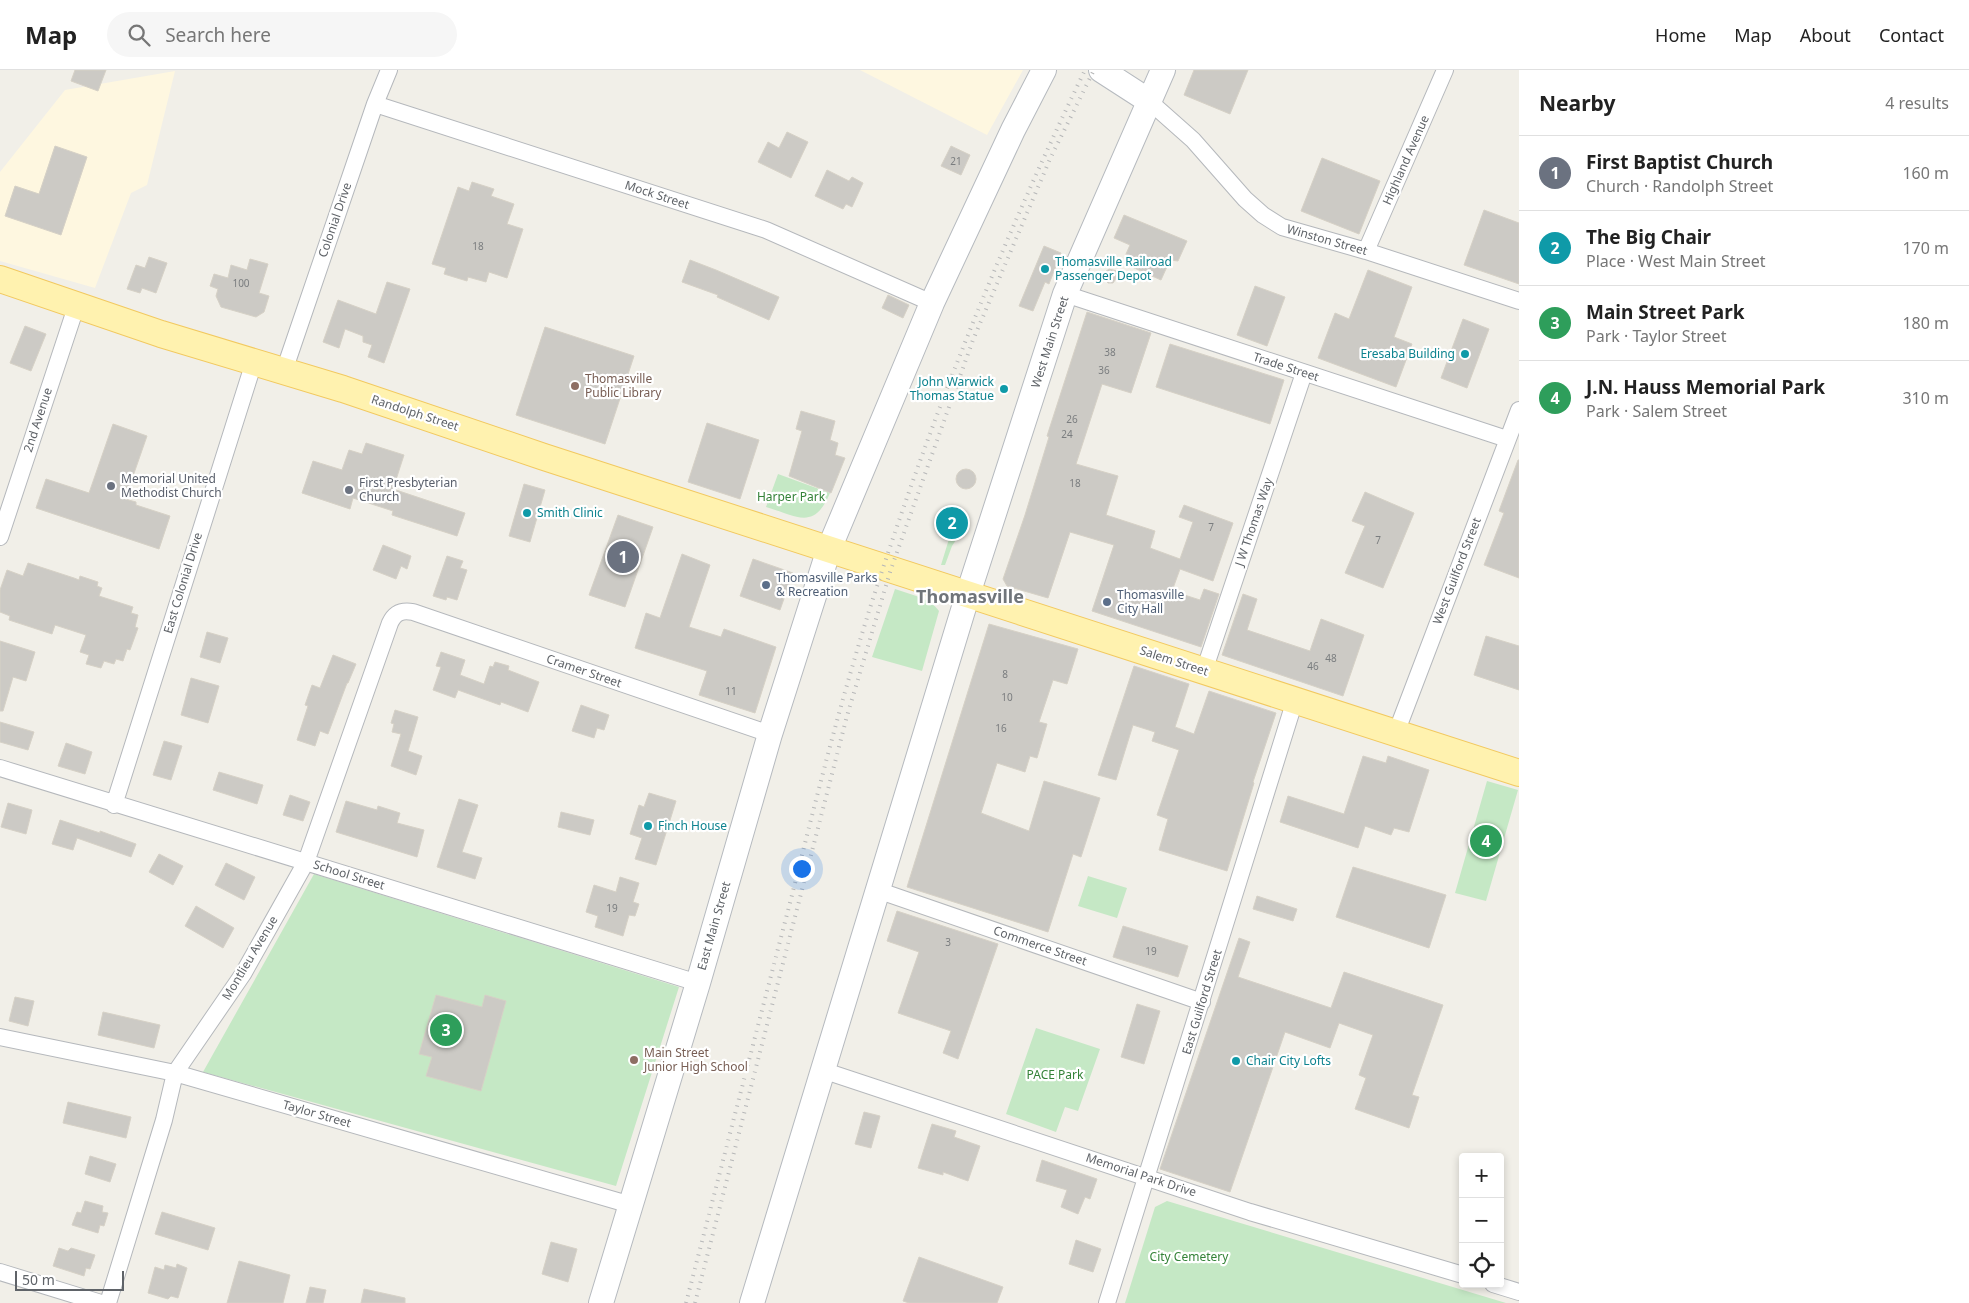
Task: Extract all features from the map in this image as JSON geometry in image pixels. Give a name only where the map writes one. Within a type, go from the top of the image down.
[{"type":"main road","name":"Randolph Street","points":[[0,279],[161,334],[343,389],[829,549]]},
{"type":"main road","name":"Salem Street","points":[[829,549],[1519,773]]},
{"type":"street","name":"Colonial Drive","points":[[284,371],[375,104],[389,70]]},
{"type":"street","points":[[829,549],[932,303],[1012,130],[1044,70]]},
{"type":"street","points":[[1101,70],[1149,102]]},
{"type":"street","name":"West Main Street","points":[[968,594],[1065,294],[1163,70]]},
{"type":"street","name":"Highland Avenue","points":[[1366,251],[1446,70]]},
{"type":"street","name":"Winston Street","points":[[1149,102],[1193,140],[1245,199],[1282,228],[1366,251],[1519,301]]},
{"type":"street","name":"Mock Street","points":[[375,104],[766,230],[932,303]]},
{"type":"street","name":"Trade Street","points":[[1065,294],[1507,439]]},
{"type":"street","name":"2nd Avenue","points":[[0,537],[77,304]]},
{"type":"street","name":"East Colonial Drive","points":[[114,805],[254,362]]},
{"type":"street","name":"J W Thomas Way","points":[[1204,671],[1304,373]]},
{"type":"street","name":"West Guilford Street","points":[[1396,733],[1519,410]]},
{"type":"street","name":"East Main Street","points":[[601,1303],[698,983],[770,734],[829,549]]},
{"type":"street","points":[[752,1303],[968,594]]},
{"type":"street","name":"Cramer Street","points":[[397,613],[413,612],[770,734]]},
{"type":"street","name":"Montlieu Avenue","points":[[108,1303],[164,1120],[175,1073],[243,974],[306,862],[390,623],[397,613]]},
{"type":"street","name":"East Guilford Street","points":[[1107,1303],[1295,700]]},
{"type":"street","name":"School Street","points":[[0,768],[114,805],[698,983]]},
{"type":"street","name":"Commerce Street","points":[[877,890],[1202,1002]]},
{"type":"street","name":"Taylor Street","points":[[0,1037],[175,1073],[631,1205]]},
{"type":"street","name":"Memorial Park Drive","points":[[822,1070],[1250,1212],[1459,1274]]},
{"type":"street","points":[[0,1272],[101,1303]]},
{"type":"street","points":[[1504,1287],[1519,1292]]},
{"type":"shaded area","points":[[860,70],[1023,70],[987,135]]},
{"type":"shaded area","points":[[175,71],[147,185],[131,193],[95,288],[0,261],[0,172],[65,90]]},
{"type":"green space","name":"Harper Park","points":[[778,474],[830,493],[824,505],[811,517],[804,518],[766,507]]},
{"type":"green space","points":[[954,532],[960,534],[952,546],[945,565],[941,565],[949,539]]},
{"type":"green space","points":[[895,589],[925,599],[939,611],[922,671],[872,657]]},
{"type":"green space","points":[[1487,781],[1518,790],[1486,901],[1455,893]]},
{"type":"green space","points":[[314,874],[679,987],[616,1186],[203,1072]]},
{"type":"green space","points":[[1088,876],[1127,888],[1117,918],[1078,906]]},
{"type":"green space","name":"PACE Park","points":[[1036,1028],[1100,1049],[1078,1111],[1065,1107],[1056,1132],[1006,1114]]},
{"type":"green space","name":"City Cemetery","points":[[1167,1201],[1506,1303],[1125,1303],[1155,1207]]},
{"type":"building","points":[[75,70],[106,70],[98,91],[71,81]]},
{"type":"building","points":[[1194,70],[1248,70],[1230,114],[1184,95]]},
{"type":"building","points":[[787,132],[808,142],[791,178],[758,162],[768,142],[779,148]]},
{"type":"building","points":[[55,146],[87,157],[61,235],[5,216],[15,186],[39,194]]},
{"type":"building","points":[[951,146],[970,155],[961,175],[941,166]]},
{"type":"building","points":[[1322,158],[1380,181],[1359,234],[1301,211]]},
{"type":"building","points":[[827,170],[849,181],[852,177],[863,183],[852,207],[846,204],[843,209],[815,196]]},
{"type":"building","points":[[472,182],[494,189],[491,196],[514,204],[507,224],[523,229],[507,278],[489,272],[486,282],[468,277],[467,281],[444,274],[446,268],[432,264],[458,187],[469,191]]},
{"type":"building","points":[[1484,210],[1519,223],[1519,284],[1464,265]]},
{"type":"building","points":[[1124,215],[1187,241],[1178,261],[1170,260],[1161,280],[1130,266],[1126,254],[1130,245],[1114,238]]},
{"type":"building","points":[[1044,246],[1061,253],[1049,284],[1045,282],[1033,311],[1019,306]]},
{"type":"building","points":[[149,257],[167,263],[156,293],[142,288],[140,293],[127,289],[136,265],[145,268]]},
{"type":"building","points":[[250,259],[268,264],[259,293],[269,296],[264,312],[256,317],[221,307],[216,296],[218,289],[210,286],[214,274],[228,278],[231,265],[247,270]]},
{"type":"building","points":[[690,260],[779,297],[769,320],[717,297],[718,295],[682,282]]},
{"type":"building","points":[[1109,269],[1117,271],[1117,277],[1113,283],[1108,283],[1103,278],[1105,272]]},
{"type":"building","points":[[1368,270],[1412,287],[1394,337],[1412,344],[1396,387],[1318,358],[1335,313],[1349,319]]},
{"type":"building","points":[[387,282],[410,289],[384,363],[368,357],[372,345],[363,342],[363,336],[345,329],[339,348],[323,342],[338,300],[376,314]]},
{"type":"building","points":[[1255,286],[1285,297],[1267,346],[1237,335]]},
{"type":"building","points":[[888,295],[909,305],[903,318],[882,308]]},
{"type":"building","points":[[1087,312],[1151,333],[1131,393],[1102,384],[1076,464],[1118,476],[1106,515],[1155,531],[1150,548],[1180,559],[1193,522],[1179,517],[1184,505],[1233,523],[1213,581],[1180,569],[1172,591],[1200,600],[1204,589],[1219,594],[1201,647],[1092,611],[1114,545],[1070,532],[1048,598],[1007,586],[1003,579],[1025,515],[1049,437],[1047,436]]},
{"type":"building","name":"Eresaba Building","points":[[1463,319],[1489,329],[1467,388],[1441,378]]},
{"type":"building","points":[[25,326],[46,334],[31,371],[10,363]]},
{"type":"building","name":"Thomasville Public Library","points":[[545,327],[634,356],[605,444],[516,415]]},
{"type":"building","points":[[1170,344],[1284,380],[1270,424],[1156,387]]},
{"type":"building","points":[[801,411],[835,421],[830,440],[838,443],[835,455],[845,458],[831,493],[789,476],[802,431],[796,429]]},
{"type":"building","points":[[707,423],[759,440],[740,499],[688,482]]},
{"type":"building","name":"Memorial United Methodist Church","points":[[113,424],[147,436],[125,499],[136,502],[136,505],[170,516],[159,549],[36,508],[46,479],[89,493]]},
{"type":"building","name":"First Presbyterian Church","points":[[366,443],[404,455],[393,489],[465,513],[457,536],[392,515],[393,511],[353,498],[350,509],[302,493],[313,461],[342,470],[349,450],[362,454]]},
{"type":"building","points":[[1518,460],[1519,578],[1484,565],[1504,513],[1499,511]]},
{"type":"building","points":[[966,469],[973,472],[976,479],[973,486],[966,489],[959,486],[956,479],[959,472]]},
{"type":"building","name":"Smith Clinic","points":[[524,484],[545,490],[530,542],[509,536]]},
{"type":"building","points":[[1365,492],[1414,513],[1383,588],[1345,573],[1365,526],[1352,521]]},
{"type":"building","points":[[618,515],[653,527],[625,607],[589,595]]},
{"type":"building","points":[[383,545],[411,556],[407,569],[401,566],[396,579],[373,570]]},
{"type":"building","points":[[682,554],[710,565],[689,627],[721,637],[724,629],[776,647],[755,713],[699,695],[707,671],[635,648],[646,613],[660,618]]},
{"type":"building","points":[[447,556],[463,561],[460,568],[467,570],[457,600],[447,597],[446,600],[433,596]]},
{"type":"building","name":"Thomasville Parks & Recreation","points":[[753,559],[793,573],[780,610],[740,596]]},
{"type":"building","points":[[28,563],[79,580],[80,576],[98,582],[97,586],[102,588],[99,596],[133,607],[131,613],[138,615],[135,627],[138,628],[130,650],[127,649],[123,661],[116,659],[114,664],[104,661],[101,668],[86,664],[89,655],[80,652],[86,635],[55,625],[52,634],[9,620],[10,616],[0,612],[0,590],[7,570],[23,576]]},
{"type":"building","points":[[1243,594],[1257,599],[1247,630],[1310,651],[1321,619],[1364,635],[1343,696],[1222,655]]},
{"type":"building","points":[[989,624],[1078,649],[1067,684],[1053,680],[1039,722],[1047,724],[1037,758],[1030,756],[1025,772],[997,763],[981,813],[1029,831],[1044,781],[1100,798],[1081,857],[1073,854],[1048,932],[907,887]]},
{"type":"building","points":[[207,632],[228,638],[220,663],[200,657]]},
{"type":"building","points":[[1486,636],[1519,646],[1519,690],[1474,675]]},
{"type":"building","points":[[0,641],[35,652],[26,681],[13,677],[3,711],[0,711]]},
{"type":"building","points":[[441,652],[465,660],[460,675],[484,684],[490,666],[493,667],[495,662],[509,666],[508,670],[539,682],[528,712],[501,702],[500,705],[458,690],[455,698],[433,690],[441,667],[436,666]]},
{"type":"building","points":[[333,655],[356,664],[328,734],[320,731],[315,746],[297,740],[308,706],[305,705],[312,685],[320,688]]},
{"type":"building","points":[[1134,666],[1189,684],[1175,727],[1194,734],[1209,691],[1276,713],[1253,782],[1227,871],[1159,850],[1168,819],[1157,815],[1179,750],[1152,741],[1155,732],[1133,725],[1116,780],[1098,775]]},
{"type":"building","points":[[191,678],[219,686],[208,723],[181,715]]},
{"type":"building","points":[[581,705],[609,715],[604,730],[597,728],[594,738],[572,731]]},
{"type":"building","points":[[395,710],[418,717],[408,751],[422,756],[416,775],[391,766],[401,734],[392,732],[394,724],[391,723]]},
{"type":"building","points":[[0,722],[34,732],[28,750],[0,742]]},
{"type":"building","points":[[164,741],[182,746],[171,780],[153,775]]},
{"type":"building","points":[[66,743],[92,752],[85,774],[58,766]]},
{"type":"building","points":[[1363,756],[1386,763],[1388,756],[1429,770],[1409,832],[1394,828],[1391,835],[1365,826],[1358,848],[1280,822],[1288,796],[1344,814]]},
{"type":"building","points":[[219,772],[263,785],[257,804],[213,790]]},
{"type":"building","name":"Finch House","points":[[649,793],[676,801],[656,865],[635,859],[642,838],[630,834],[639,805],[644,807]]},
{"type":"building","points":[[290,795],[310,802],[303,821],[283,815]]},
{"type":"building","points":[[459,799],[478,805],[462,852],[482,858],[475,879],[437,867]]},
{"type":"building","points":[[346,801],[377,810],[378,806],[400,813],[397,823],[424,830],[417,857],[336,832]]},
{"type":"building","points":[[8,803],[32,810],[26,834],[1,827]]},
{"type":"building","points":[[561,812],[594,820],[590,835],[558,827]]},
{"type":"building","points":[[60,820],[100,833],[100,831],[136,844],[131,857],[77,838],[73,850],[52,844]]},
{"type":"building","points":[[159,854],[183,866],[173,885],[149,872]]},
{"type":"building","points":[[226,863],[255,877],[244,900],[215,885]]},
{"type":"building","points":[[1353,867],[1446,895],[1429,948],[1336,917]]},
{"type":"building","points":[[620,877],[639,883],[633,902],[639,904],[635,916],[629,915],[623,936],[595,927],[598,916],[586,912],[594,885],[616,892]]},
{"type":"building","points":[[1257,896],[1297,909],[1293,921],[1253,909]]},
{"type":"building","points":[[196,906],[234,928],[223,948],[185,926]]},
{"type":"building","points":[[897,911],[998,944],[958,1059],[943,1053],[951,1031],[898,1013],[919,952],[887,941]]},
{"type":"building","points":[[1123,926],[1188,946],[1178,977],[1113,957]]},
{"type":"building","name":"Chair City Lofts","points":[[1239,938],[1250,942],[1238,977],[1331,1008],[1344,972],[1443,1005],[1412,1095],[1419,1097],[1409,1128],[1355,1109],[1366,1078],[1359,1075],[1373,1035],[1339,1023],[1330,1048],[1285,1032],[1230,1192],[1160,1169]]},
{"type":"building","points":[[436,995],[482,1007],[485,995],[506,1001],[481,1091],[426,1076],[432,1057],[419,1054]]},
{"type":"building","points":[[15,997],[34,1001],[28,1026],[9,1021]]},
{"type":"building","points":[[1137,1004],[1160,1011],[1144,1064],[1121,1057]]},
{"type":"building","points":[[103,1012],[160,1025],[154,1048],[98,1035]]},
{"type":"building","points":[[68,1102],[131,1117],[126,1138],[63,1123]]},
{"type":"building","points":[[864,1112],[880,1116],[871,1148],[855,1144]]},
{"type":"building","points":[[932,1124],[956,1131],[954,1137],[980,1146],[968,1181],[943,1172],[943,1175],[918,1168]]},
{"type":"building","points":[[90,1156],[116,1164],[110,1182],[85,1174]]},
{"type":"building","points":[[1042,1160],[1097,1179],[1090,1199],[1085,1197],[1078,1214],[1061,1207],[1067,1190],[1036,1181]]},
{"type":"building","points":[[85,1201],[103,1206],[102,1212],[108,1213],[104,1226],[100,1225],[98,1233],[72,1225],[77,1212],[81,1213]]},
{"type":"building","points":[[162,1212],[215,1228],[208,1250],[155,1234]]},
{"type":"building","points":[[1076,1240],[1101,1249],[1093,1272],[1069,1264]]},
{"type":"building","points":[[551,1242],[577,1249],[568,1282],[542,1274]]},
{"type":"building","points":[[59,1248],[68,1251],[71,1248],[95,1255],[90,1269],[86,1268],[84,1276],[53,1266]]},
{"type":"building","points":[[919,1257],[1003,1287],[997,1303],[909,1303],[903,1301]]},
{"type":"building","points":[[239,1261],[290,1275],[283,1303],[227,1303]]},
{"type":"building","points":[[177,1264],[187,1268],[178,1298],[171,1296],[168,1299],[148,1293],[155,1267],[164,1270],[165,1265],[176,1268]]},
{"type":"building","points":[[310,1287],[326,1290],[323,1303],[306,1303]]},
{"type":"building","points":[[364,1289],[405,1298],[405,1303],[361,1303]]},
{"type":"railway","points":[[686,1303],[823,773],[871,606],[928,439],[976,315],[1056,131],[1085,70]]},
{"type":"railway","points":[[695,1303],[847,716],[891,569],[973,340],[1050,159],[1094,70]]},
{"type":"place","name":"Thomasville Railroad Passenger Depot","points":[[1045,269]]},
{"type":"place","name":"Eresaba Building","points":[[1465,354]]},
{"type":"place","name":"Thomasville Public Library","points":[[575,386]]},
{"type":"place","name":"John Warwick Thomas Statue","points":[[1004,389]]},
{"type":"place","name":"Memorial United Methodist Church","points":[[111,486]]},
{"type":"place","name":"First Presbyterian Church","points":[[349,490]]},
{"type":"place","name":"Smith Clinic","points":[[527,513]]},
{"type":"place","name":"The Big Chair","points":[[952,523]]},
{"type":"place","name":"First Baptist Church","points":[[623,557]]},
{"type":"place","name":"Thomasville Parks & Recreation","points":[[766,585]]},
{"type":"place","name":"Thomasville City Hall","points":[[1107,602]]},
{"type":"place","name":"Finch House","points":[[648,826]]},
{"type":"place","name":"J.N. Hauss Memorial Park","points":[[1486,841]]},
{"type":"place","name":"Main Street Park","points":[[446,1030]]},
{"type":"place","name":"Main Street Junior High School","points":[[634,1060]]},
{"type":"place","name":"Chair City Lofts","points":[[1236,1061]]},
{"type":"district","name":"Thomasville","points":[[970,597]]}]
